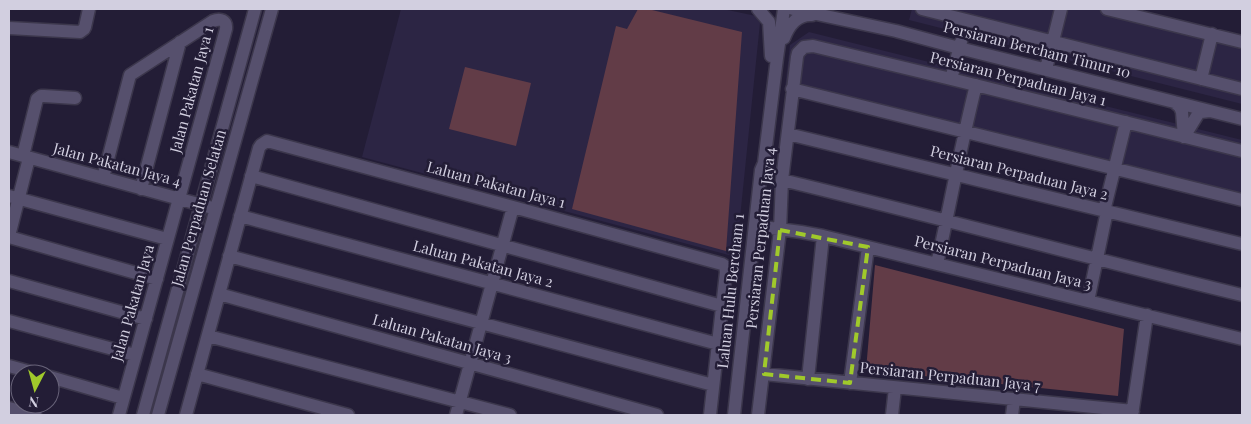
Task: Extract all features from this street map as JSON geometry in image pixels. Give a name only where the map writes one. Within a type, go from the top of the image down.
[{"type":"street","points":[[9,28],[80,32],[84,29],[89,9]]},
{"type":"street","name":"Jalan Perpaduan Selatan","points":[[143,415],[255,9]]},
{"type":"street","name":"Jalan Perpaduan Selatan","points":[[158,415],[272,9]]},
{"type":"street","points":[[758,9],[769,22],[774,57]]},
{"type":"street","name":"Laluan Hulu Bercham 1","points":[[734,415],[761,170],[764,163],[774,57],[776,9]]},
{"type":"street","name":"Laluan Hulu Bercham 1","points":[[774,57],[784,9]]},
{"type":"street","name":"Persiaran Bercham Timur 10","points":[[793,9],[960,45]]},
{"type":"street","name":"Persiaran Bercham Timur 10","points":[[832,9],[960,45],[1242,114]]},
{"type":"street","points":[[922,9],[1242,89]]},
{"type":"street","points":[[1047,67],[1061,9]]},
{"type":"street","points":[[1106,9],[1242,42]]},
{"type":"street","points":[[774,57],[787,28],[798,17],[808,15],[854,21]]},
{"type":"street","name":"Jalan Pakatan Jaya 1","points":[[178,199],[226,29],[225,22],[220,19],[213,21],[180,42]]},
{"type":"street","points":[[1201,79],[1212,34]]},
{"type":"street","points":[[103,178],[128,76],[180,42]]},
{"type":"street","points":[[141,188],[180,42]]},
{"type":"street","points":[[951,78],[960,45]]},
{"type":"street","name":"Persiaran Perpaduan Jaya 1","points":[[796,63],[801,49],[813,46],[951,78],[1242,151]]},
{"type":"street","name":"Persiaran Perpaduan Jaya 4","points":[[758,415],[780,230],[782,180],[796,63]]},
{"type":"street","name":"Persiaran Bercham Timur 10","points":[[1047,67],[1242,119]]},
{"type":"street","points":[[937,264],[964,132],[976,85]]},
{"type":"street","points":[[792,89],[1242,200]]},
{"type":"street","points":[[75,98],[41,96],[37,99],[26,157],[14,197],[9,236],[157,279]]},
{"type":"street","points":[[1174,102],[1180,107],[1182,112],[1184,137]]},
{"type":"street","points":[[1184,137],[1198,114],[1210,111]]},
{"type":"street","points":[[1088,301],[1114,168],[1126,122]]},
{"type":"street","name":"Persiaran Perpaduan Jaya 2","points":[[788,134],[1242,244]]},
{"type":"street","name":"Laluan Pakatan Jaya 1","points":[[251,176],[259,148],[263,142],[270,142],[697,256],[725,266],[722,306]]},
{"type":"street","name":"Jalan Pakatan Jaya 4","points":[[9,152],[216,209]]},
{"type":"street","points":[[189,415],[197,374],[251,176],[722,306],[710,415]]},
{"type":"street","points":[[782,180],[1242,295]]},
{"type":"street","points":[[14,197],[168,239]]},
{"type":"street","name":"Jalan Pakatan Jaya","points":[[119,415],[178,199]]},
{"type":"street","points":[[456,415],[513,206]]},
{"type":"street","name":"Laluan Pakatan Jaya 2","points":[[240,216],[718,344]]},
{"type":"street","name":"Persiaran Perpaduan Jaya 3","points":[[755,226],[823,236],[1242,339]]},
{"type":"street","points":[[808,379],[823,236]]},
{"type":"street","points":[[850,383],[868,248]]},
{"type":"street","points":[[230,256],[714,385]]},
{"type":"street","points":[[9,281],[146,319]]},
{"type":"street","name":"Laluan Pakatan Jaya 3","points":[[219,294],[657,415]]},
{"type":"street","points":[[1132,413],[1147,315]]},
{"type":"street","points":[[9,321],[135,355]]},
{"type":"street","points":[[208,336],[510,415]]},
{"type":"street","points":[[197,374],[348,415]]},
{"type":"street","name":"Persiaran Perpaduan Jaya 7","points":[[764,374],[1132,413]]},
{"type":"street","points":[[60,380],[123,398]]},
{"type":"street","points":[[892,415],[895,388]]},
{"type":"street","points":[[1012,415],[1014,400]]},
{"type":"street","points":[[9,408],[36,415]]},
{"type":"highlighted area","points":[[780,230],[868,247],[850,383],[764,374]]},
{"type":"shaded area","points":[[401,9],[723,9],[756,16],[760,23],[736,257],[362,157]]},
{"type":"shaded area","points":[[638,9],[648,9],[742,32],[726,251],[572,209],[616,26],[627,29]]},
{"type":"shaded area","points":[[912,9],[1121,9],[1242,39],[1242,104],[909,20]]},
{"type":"shaded area","points":[[809,32],[1242,140],[1242,199],[785,88],[790,45]]},
{"type":"shaded area","points":[[465,67],[531,83],[516,146],[449,129]]},
{"type":"shaded area","points":[[875,265],[1124,329],[1118,396],[866,370]]}]
